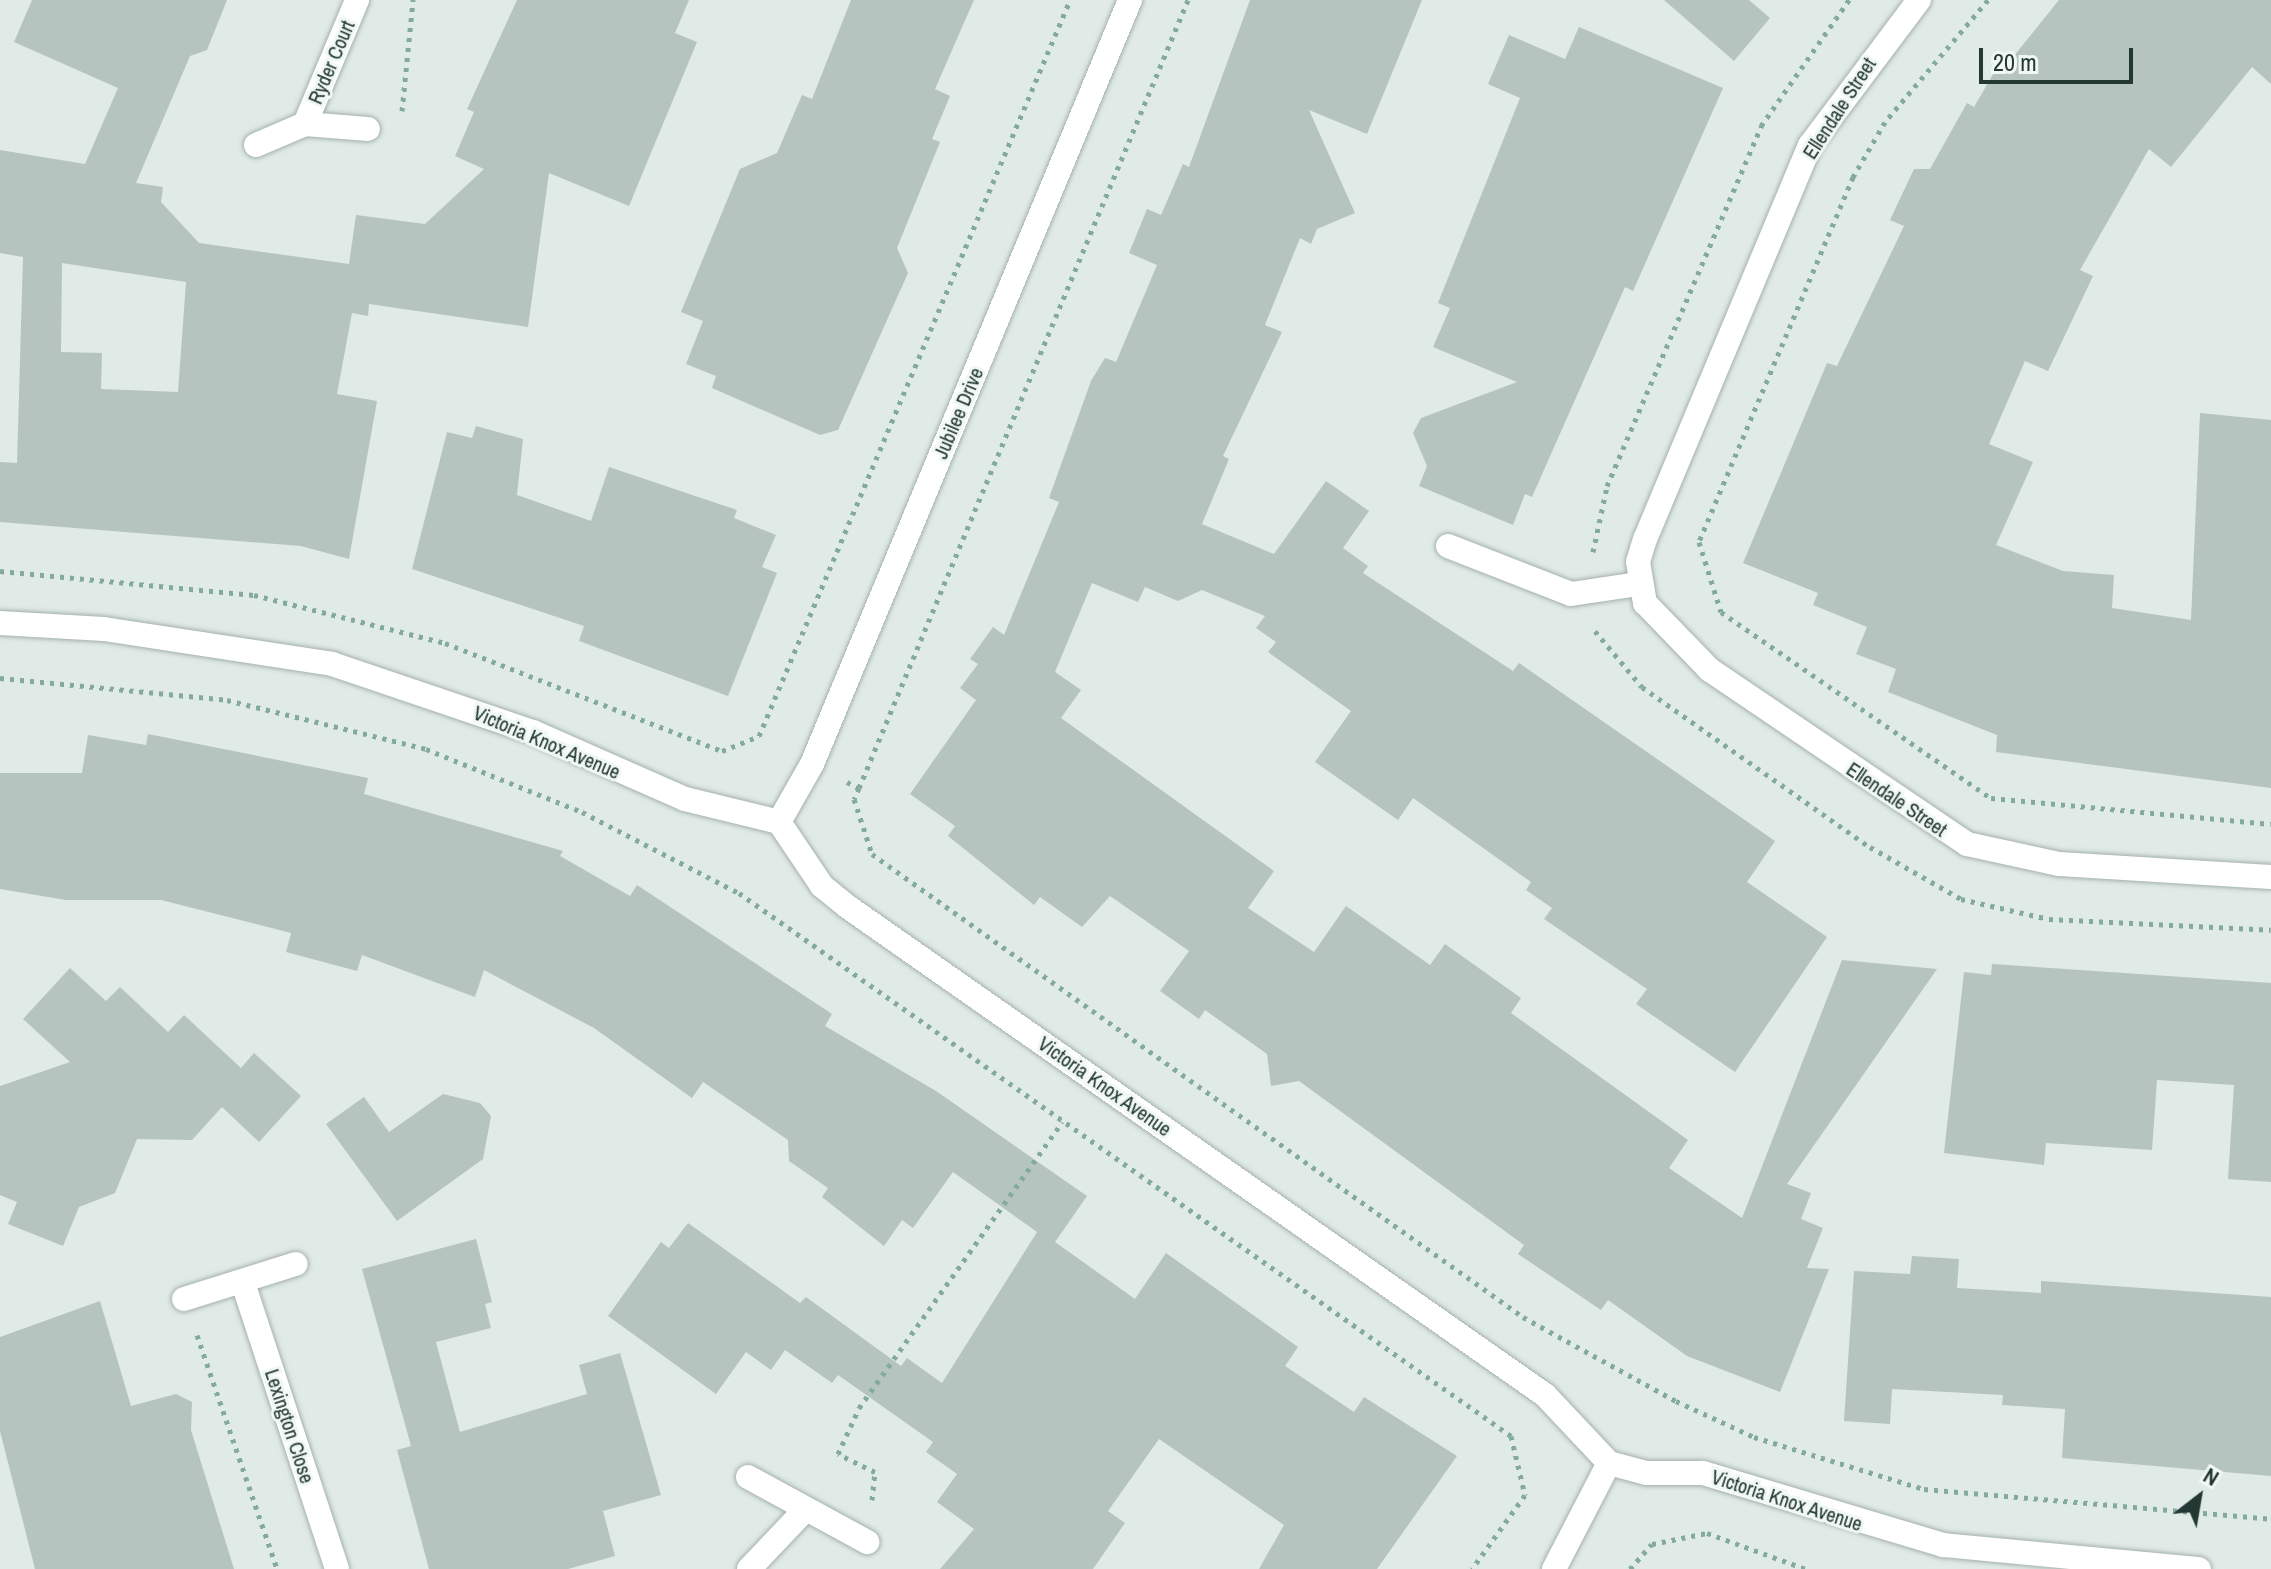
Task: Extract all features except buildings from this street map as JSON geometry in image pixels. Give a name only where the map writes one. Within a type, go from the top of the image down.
[{"type":"street","name":"Ryder Court","points":[[305,124],[357,0]]},
{"type":"street","name":"Jubilee Drive","points":[[779,822],[812,764],[1130,0]]},
{"type":"street","name":"Ellendale Street","points":[[1919,0],[1810,145],[1645,539],[1639,584],[1658,624],[1710,670],[1967,844],[2059,864],[2271,877]]},
{"type":"street","name":"Ryder Court","points":[[256,145],[305,124],[368,129]]},
{"type":"street","points":[[1448,546],[1571,594],[1639,584]]},
{"type":"street","name":"Victoria Knox Avenue","points":[[0,623],[104,629],[332,664],[533,732],[685,799],[779,822],[822,886],[848,907],[1545,1395],[1609,1463],[1647,1473],[1703,1473],[1943,1545],[2199,1569]]},
{"type":"street","points":[[184,1299],[296,1264]]},
{"type":"street","name":"Lexington Close","points":[[243,1283],[337,1569]]},
{"type":"street","points":[[1554,1569],[1609,1463]]},
{"type":"street","points":[[748,1477],[867,1542]]},
{"type":"street","points":[[749,1569],[805,1510]]},
{"type":"path","points":[[368,129],[402,116],[413,0]]},
{"type":"path","points":[[759,736],[1070,0]]},
{"type":"path","points":[[1188,0],[854,799],[872,854],[1523,1317],[1662,1395],[1754,1437],[1924,1489],[2271,1519]]},
{"type":"path","points":[[1593,569],[1607,486],[1761,126],[1849,0]]},
{"type":"path","points":[[1988,0],[1885,122],[1853,177],[1699,542],[1721,612],[1991,798],[2271,824]]},
{"type":"path","points":[[0,678],[227,700],[426,749],[510,781],[739,893],[1511,1436],[1525,1495],[1472,1569]]},
{"type":"path","points":[[842,780],[859,788]]},
{"type":"path","points":[[867,1542],[875,1472],[838,1454],[854,1420],[1062,1122]]},
{"type":"path","points":[[184,1299],[277,1569]]},
{"type":"path","points":[[1630,1569],[1652,1544],[1707,1533],[1806,1569]]}]
